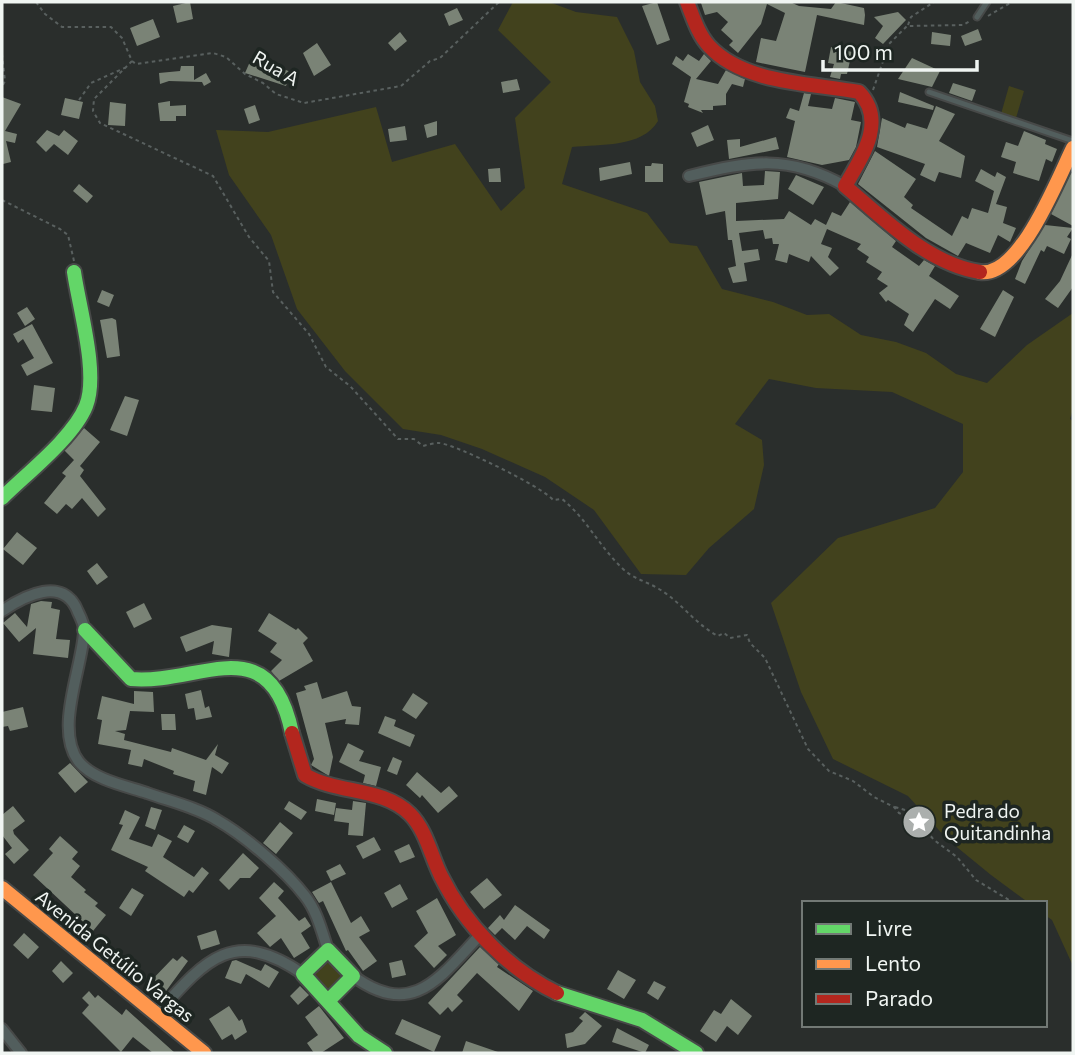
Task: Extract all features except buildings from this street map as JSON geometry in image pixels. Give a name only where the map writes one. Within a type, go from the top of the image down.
[{"type":"street","points":[[687,2],[710,47],[739,66],[859,92],[868,100],[873,113],[871,130],[860,161],[845,186]]},
{"type":"street","points":[[689,176],[733,165],[768,162],[817,171],[845,186],[940,260],[966,271],[992,272],[1012,257],[1073,148]]},
{"type":"street","points":[[2,498],[73,425],[87,404],[89,379],[74,272]]},
{"type":"street","points":[[2,611],[29,594],[58,592],[72,600],[85,629],[131,679],[154,681],[221,665],[250,670],[264,679],[282,700],[295,754],[304,775],[342,790],[376,794],[391,800],[410,814],[454,902],[481,934],[513,963],[561,996],[645,1021],[696,1053]]},
{"type":"street","points":[[85,629],[69,725],[69,742],[79,762],[89,771],[110,780],[216,819],[278,868],[306,897],[318,919],[328,950],[353,976],[370,988],[388,995],[421,991],[435,981],[481,934]]},
{"type":"street","name":"Avenida Getúlio Vargas","points":[[2,888],[204,1053]]},
{"type":"street","points":[[303,974],[328,950]]},
{"type":"street","points":[[157,1014],[204,963],[232,953],[249,951],[275,956],[303,974],[359,1036],[385,1053]]},
{"type":"street","points":[[328,1000],[353,976]]},
{"type":"street","points":[[2,1030],[20,1053]]},
{"type":"lane","points":[[977,17],[987,2]]},
{"type":"lane","points":[[929,92],[1073,141]]},
{"type":"path","points":[[36,2],[45,14],[62,27],[111,27],[122,38],[132,61],[94,99],[93,111],[100,123],[214,176],[249,237],[269,261],[273,292],[309,334],[326,367],[350,386],[398,439],[414,439],[423,446],[440,443],[497,465],[546,491],[553,500],[562,499],[579,513],[621,568],[637,580],[659,589],[718,636],[724,633],[730,638],[747,635],[750,643],[765,658],[808,749],[830,771],[853,781],[874,797],[894,807],[918,814],[919,822]]},
{"type":"path","name":"Rua A","points":[[132,61],[136,64],[213,53],[226,57],[245,74],[288,100],[304,103],[322,101],[401,86],[430,61],[440,58],[499,2]]},
{"type":"path","points":[[868,100],[889,44],[907,26],[911,17],[934,2]]},
{"type":"path","points":[[907,26],[962,25],[977,17],[990,16],[1012,2]]},
{"type":"path","points":[[2,54],[5,81],[2,88]]},
{"type":"path","points":[[79,100],[91,83],[129,66]]},
{"type":"path","points":[[2,200],[68,235],[74,272]]},
{"type":"path","points":[[894,807],[899,813],[919,822],[934,840],[957,857],[976,880],[1011,901]]},
{"type":"shaded area","points":[[513,2],[549,2],[576,12],[617,17],[634,51],[640,82],[655,106],[658,121],[651,130],[631,140],[607,145],[572,147],[562,184],[647,213],[670,243],[697,246],[722,289],[773,302],[807,315],[829,314],[861,335],[896,342],[926,353],[956,374],[987,383],[1027,345],[1073,313],[1073,409],[1070,419],[1073,421],[1073,966],[1052,920],[1047,916],[1047,901],[1026,901],[947,839],[908,796],[833,759],[801,692],[771,603],[838,538],[935,508],[963,472],[963,424],[892,392],[816,388],[769,379],[735,424],[762,440],[764,465],[754,509],[709,548],[686,575],[641,574],[594,510],[545,477],[482,449],[441,435],[403,429],[345,371],[297,309],[271,235],[229,175],[216,130],[268,132],[376,107],[392,162],[455,144],[501,211],[525,188],[515,118],[551,82],[498,30]]},
{"type":"shaded area","points":[[1009,86],[1024,91],[1016,118],[1001,114]]},
{"type":"shaded area","points":[[328,961],[344,976],[330,992],[311,976],[318,966]]},
{"type":"traffic: fast","points":[[2,498],[60,443],[86,406],[89,392],[89,359],[74,272]]},
{"type":"traffic: fast","points":[[85,630],[131,679],[157,679],[229,668],[250,670],[267,680],[282,700],[292,733]]},
{"type":"traffic: fast","points":[[328,1001],[353,976],[328,950],[303,974],[359,1036],[385,1053]]},
{"type":"traffic: fast","points":[[557,993],[642,1020],[696,1053]]},
{"type":"traffic: slow","points":[[980,272],[995,270],[1023,243],[1048,202],[1073,148]]},
{"type":"traffic: slow","points":[[2,888],[204,1053]]},
{"type":"traffic: jam","points":[[687,2],[696,25],[709,46],[724,59],[741,68],[779,80],[859,92],[867,103],[871,127],[864,151],[845,186],[891,226],[925,250],[942,260],[980,272]]},
{"type":"traffic: jam","points":[[292,733],[305,775],[331,785],[387,799],[410,814],[424,835],[451,894],[475,928],[505,958],[557,993]]},
{"type":"place","name":"Pedra do Quitandinha","points":[[919,822]]}]
